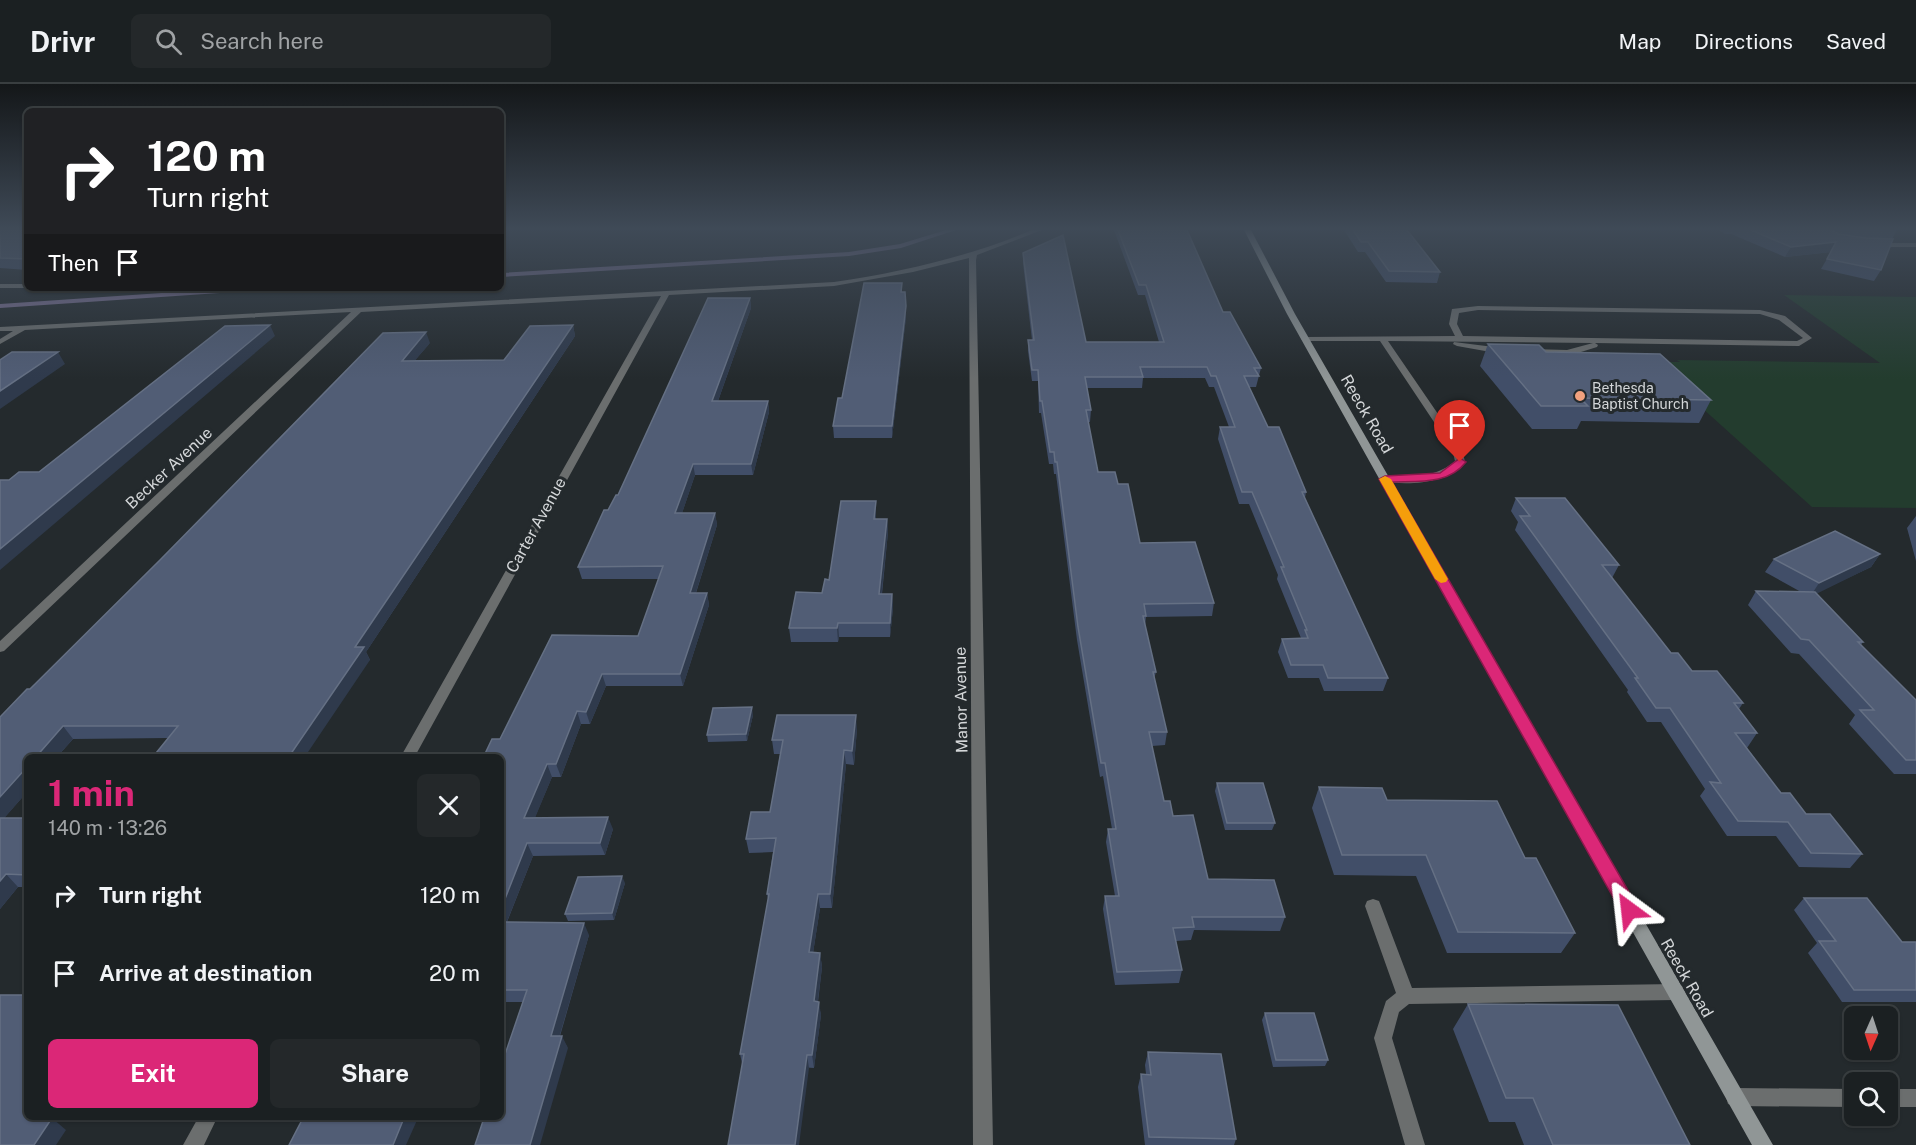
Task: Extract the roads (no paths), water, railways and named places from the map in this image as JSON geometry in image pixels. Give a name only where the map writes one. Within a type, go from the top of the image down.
[{"type":"street","points":[[0,329],[834,284],[860,280]]},
{"type":"street","name":"Manor Avenue","points":[[972,280],[983,1145]]},
{"type":"street","name":"Reeck Road","points":[[1273,280],[1763,1145]]},
{"type":"street","points":[[0,286],[24,286]]},
{"type":"street","name":"Carter Avenue","points":[[409,754],[666,293]]},
{"type":"street","points":[[1305,339],[1460,338],[1799,344],[1808,338],[1782,318],[1760,312],[1478,308],[1455,311],[1453,324],[1460,338]]},
{"type":"street","name":"Becker Avenue","points":[[0,648],[358,310]]},
{"type":"street","points":[[0,342],[22,328]]},
{"type":"street","points":[[1383,339],[1457,449],[1460,462],[1452,471],[1443,476],[1385,479]]},
{"type":"street","points":[[1432,339],[1493,351],[1515,352]]},
{"type":"street","points":[[1525,352],[1568,353],[1600,342]]},
{"type":"street","points":[[1373,906],[1406,996]]},
{"type":"street","points":[[1415,1145],[1383,1038],[1392,1007],[1406,996],[1676,992]]},
{"type":"street","points":[[1735,1097],[1844,1098]]},
{"type":"street","points":[[1898,1098],[1916,1098]]},
{"type":"street","points":[[193,1145],[207,1120]]},
{"type":"waterway","points":[[0,306],[220,291]]},
{"type":"place","name":"Bethesda Baptist Church","points":[[1580,396]]}]
